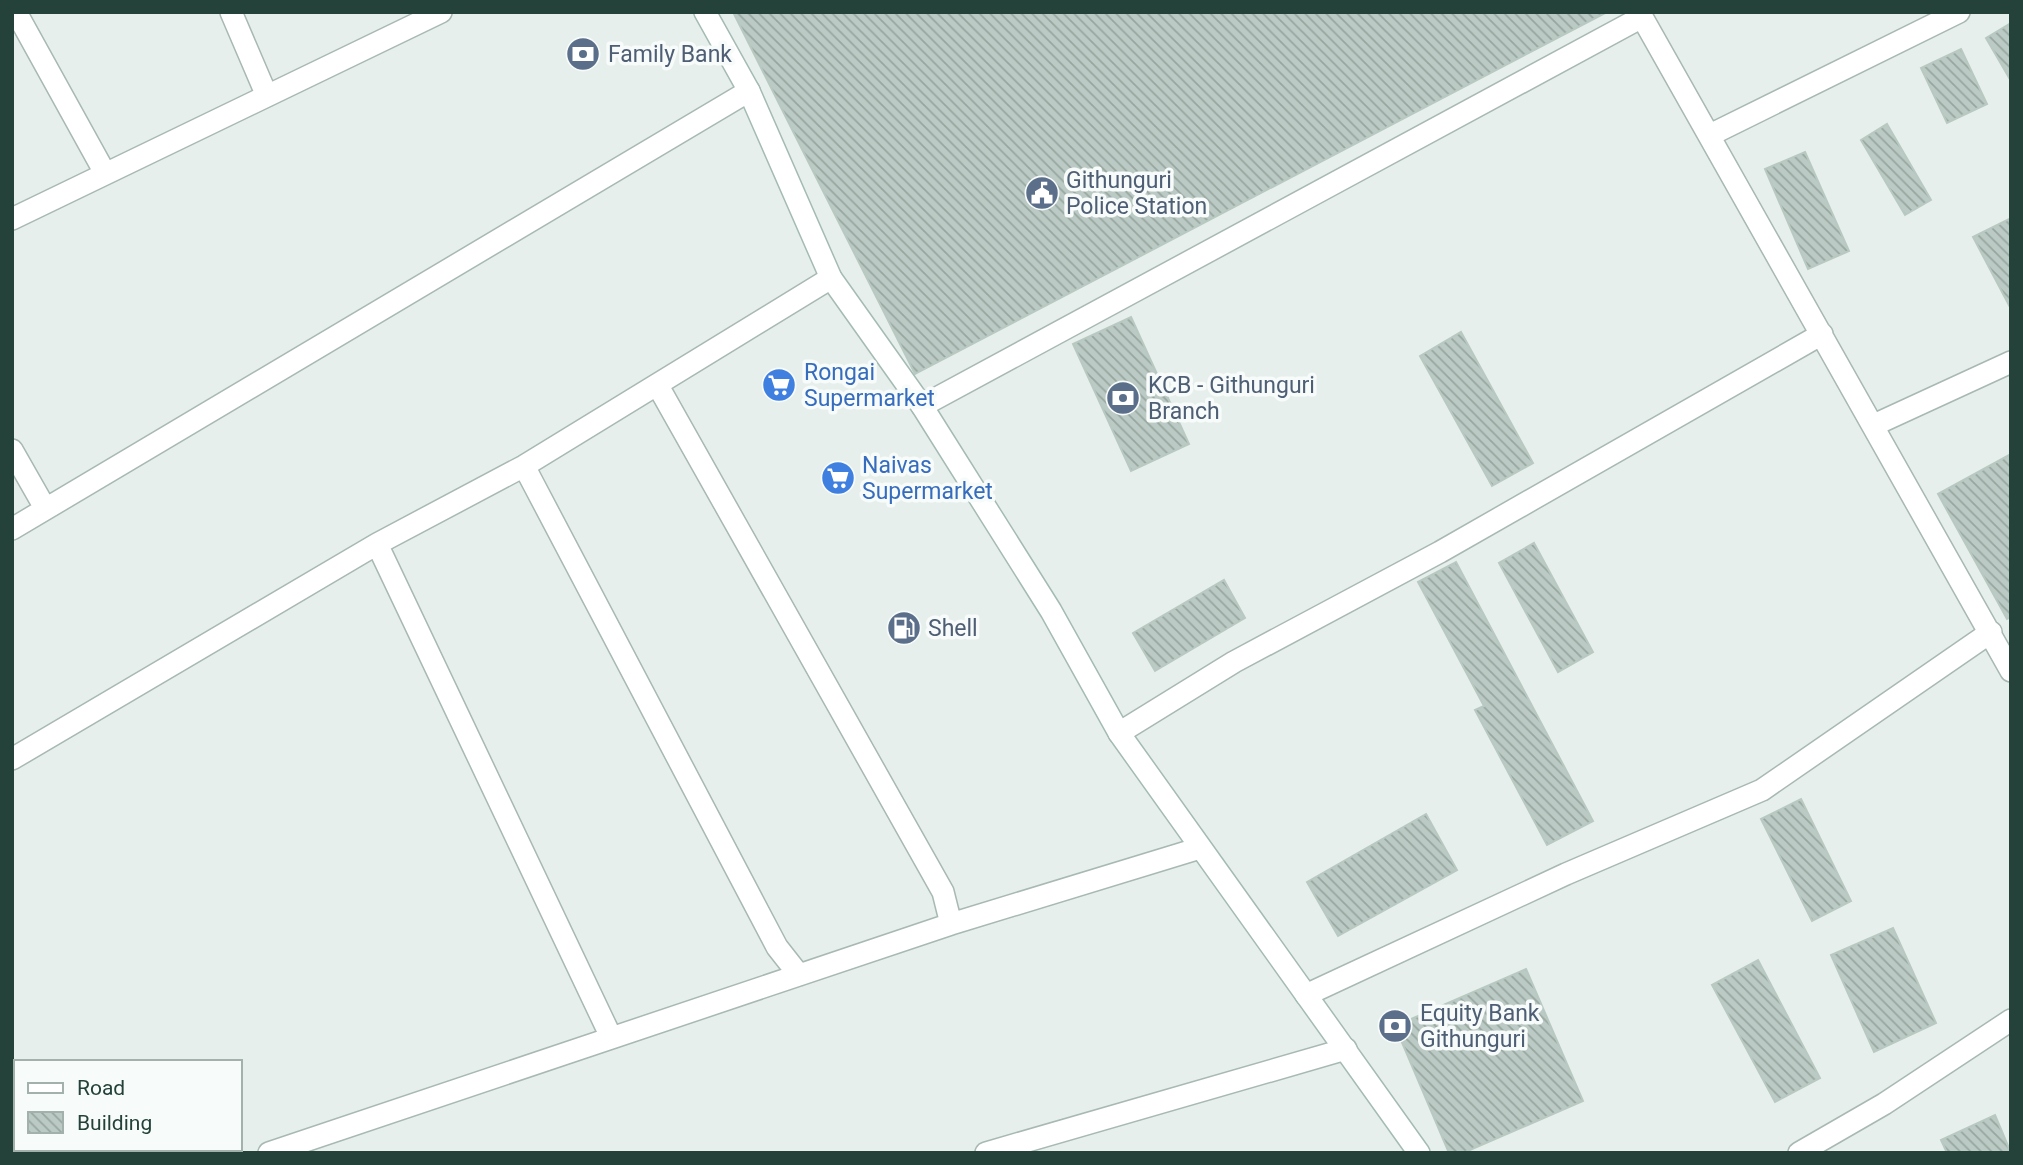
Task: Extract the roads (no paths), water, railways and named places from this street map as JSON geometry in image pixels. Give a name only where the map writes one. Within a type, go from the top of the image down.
[{"type":"street","points":[[16,12],[105,173]]},
{"type":"street","points":[[231,12],[267,96]]},
{"type":"street","points":[[12,219],[441,12]]},
{"type":"street","points":[[705,12],[749,90],[831,278],[922,406],[1051,611],[1119,733],[1419,1153]]},
{"type":"street","points":[[1710,135],[1959,12]]},
{"type":"street","points":[[922,406],[1650,14],[1710,135],[2011,671]]},
{"type":"street","points":[[12,529],[749,90]]},
{"type":"street","points":[[12,759],[377,544],[524,466],[831,278]]},
{"type":"street","points":[[1119,733],[1234,662],[1440,552],[1822,334]]},
{"type":"street","points":[[1874,425],[2011,362]]},
{"type":"street","points":[[658,386],[943,892],[951,924]]},
{"type":"street","points":[[12,450],[46,508]]},
{"type":"street","points":[[524,466],[777,947],[799,975]]},
{"type":"street","points":[[377,544],[611,1037]]},
{"type":"street","points":[[1306,995],[1566,874],[1762,790],[1991,632]]},
{"type":"street","points":[[269,1153],[951,924],[1200,848]]},
{"type":"street","points":[[1799,1153],[1884,1104],[2011,1020]]},
{"type":"street","points":[[986,1153],[1346,1049]]},
{"type":"place","name":"Family Bank","points":[[583,54]]},
{"type":"place","name":"Githunguri Police Station","points":[[1042,193]]},
{"type":"place","name":"Rongai Supermarket","points":[[779,385]]},
{"type":"place","name":"KCB - Githunguri Branch","points":[[1123,398]]},
{"type":"place","name":"Naivas Supermarket","points":[[838,478]]},
{"type":"place","name":"Shell","points":[[904,628]]},
{"type":"place","name":"Equity Bank Githunguri","points":[[1395,1026]]}]
